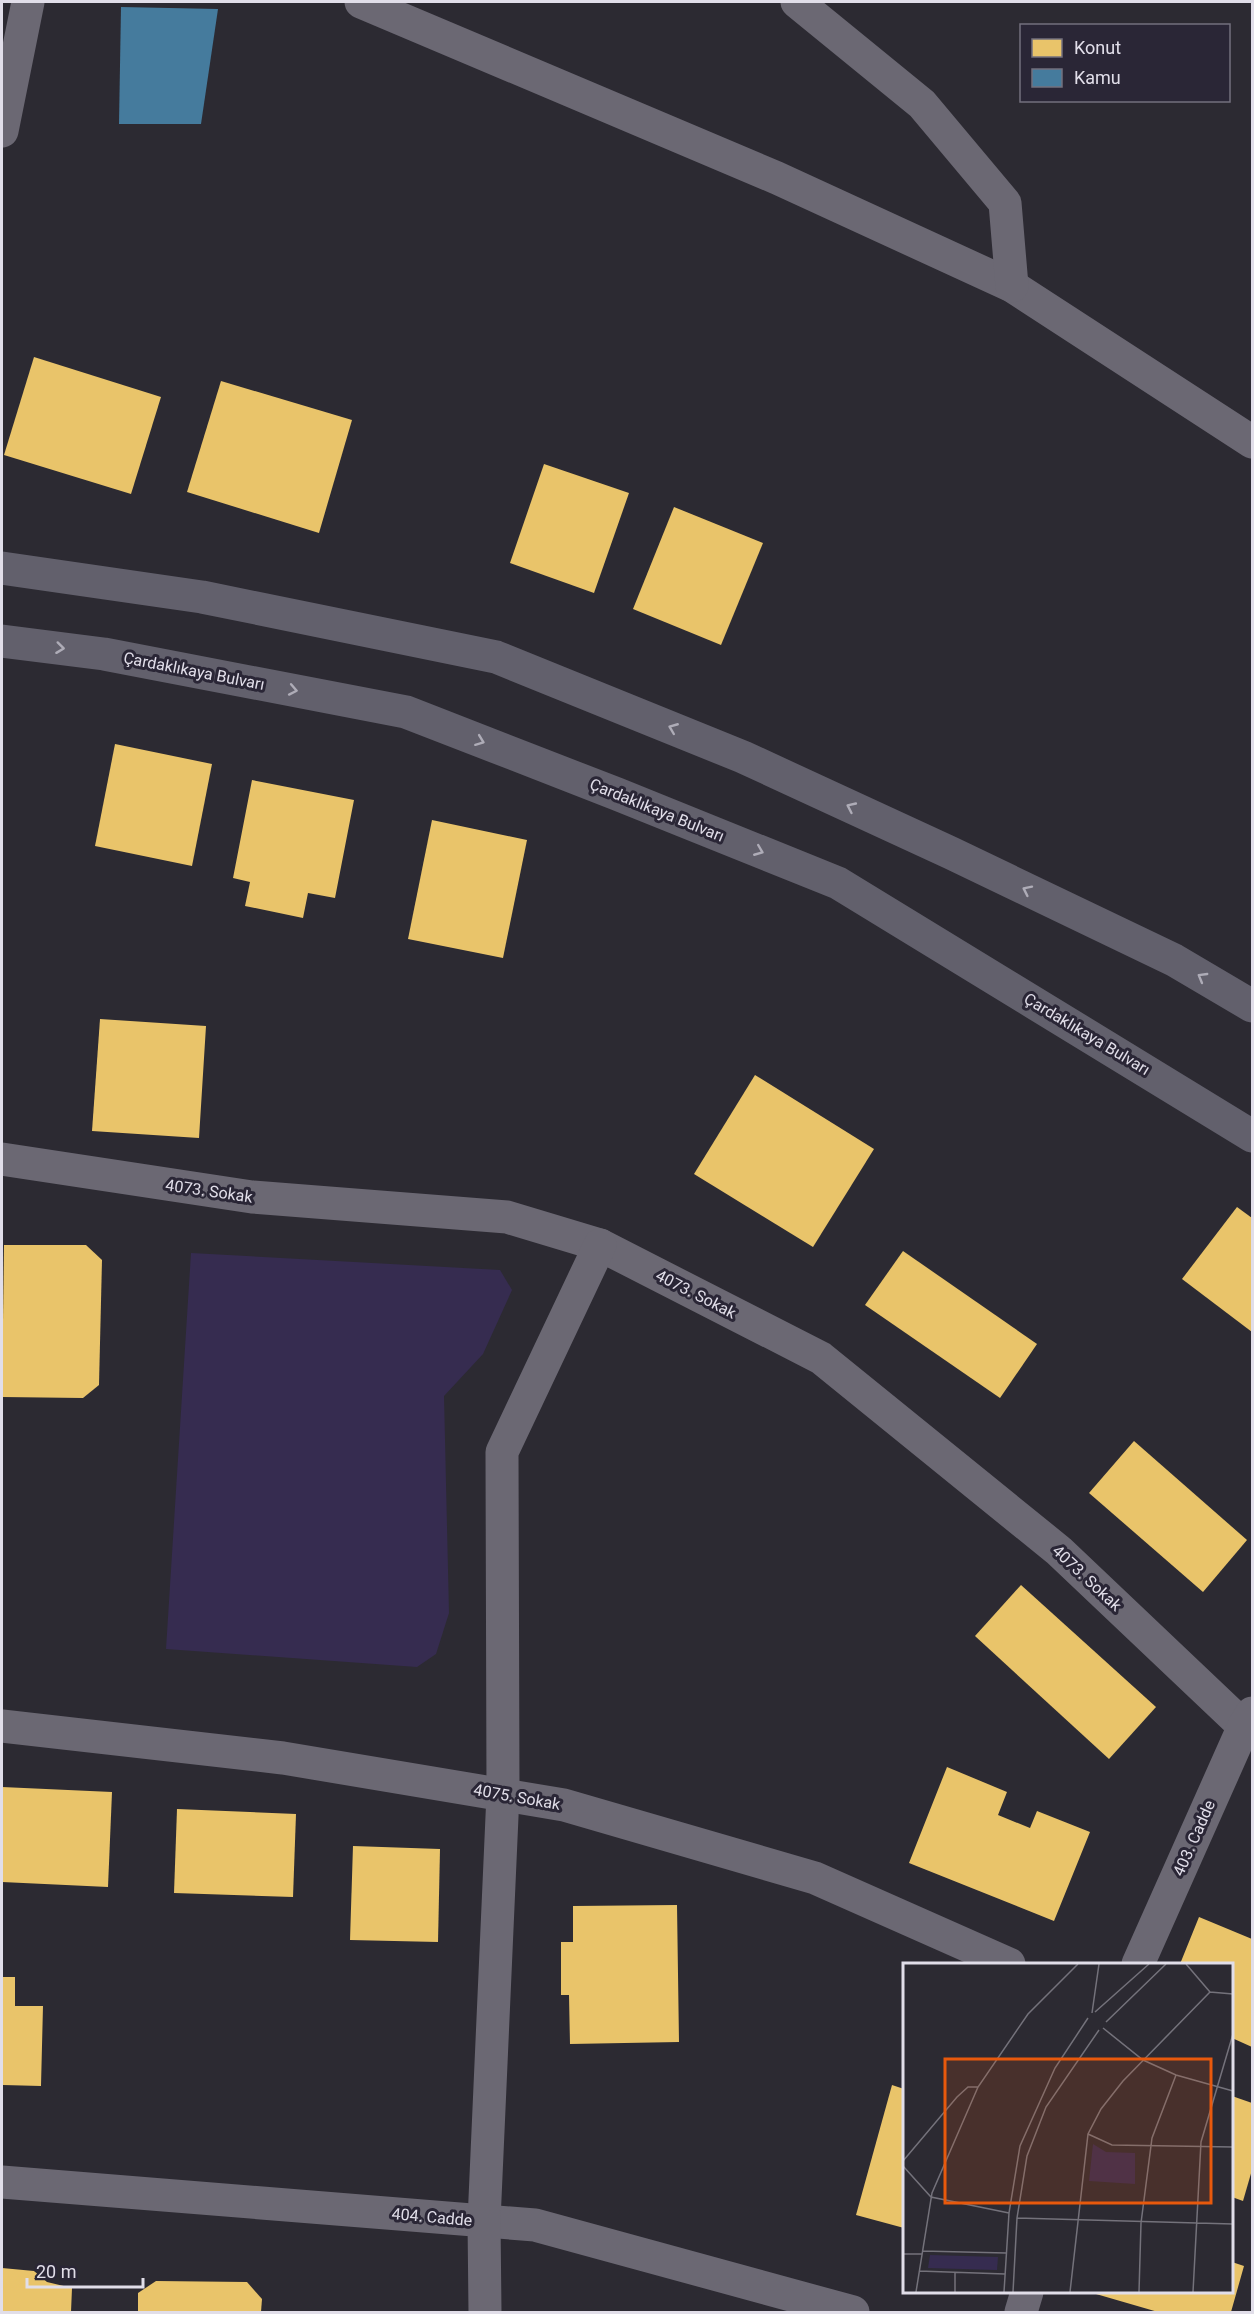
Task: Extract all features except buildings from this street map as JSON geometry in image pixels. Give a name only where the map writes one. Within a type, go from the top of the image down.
[{"type":"main road","points":[[2,568],[202,597],[496,657],[743,757],[816,790],[1174,960],[1252,1006]]},
{"type":"main road","name":"Çardaklıkaya Bulvarı","points":[[2,641],[104,654],[406,712],[628,798],[838,883],[1252,1136]]},
{"type":"street","points":[[2,131],[28,2]]},
{"type":"street","points":[[361,2],[766,174],[1012,286],[1252,442]]},
{"type":"street","points":[[797,2],[922,104],[1005,203],[1012,286]]},
{"type":"street","name":"4073. Sokak","points":[[2,1159],[252,1197],[507,1217],[600,1245],[821,1358],[1059,1551],[1250,1724]]},
{"type":"street","points":[[485,2313],[484,2221],[503,1794],[502,1452],[600,1245]]},
{"type":"street","name":"403. Cadde","points":[[1139,1963],[1250,1724]]},
{"type":"street","name":"4075. Sokak","points":[[2,1726],[283,1758],[564,1805],[815,1878],[1005,1963]]},
{"type":"street","name":"404. Cadde","points":[[2,2182],[535,2225],[853,2313]]},
{"type":"street","points":[[1021,2313],[1027,2293]]},
{"type":"shaded area","points":[[191,1253],[500,1270],[512,1290],[483,1354],[444,1396],[449,1613],[436,1654],[417,1667],[166,1649]]}]
